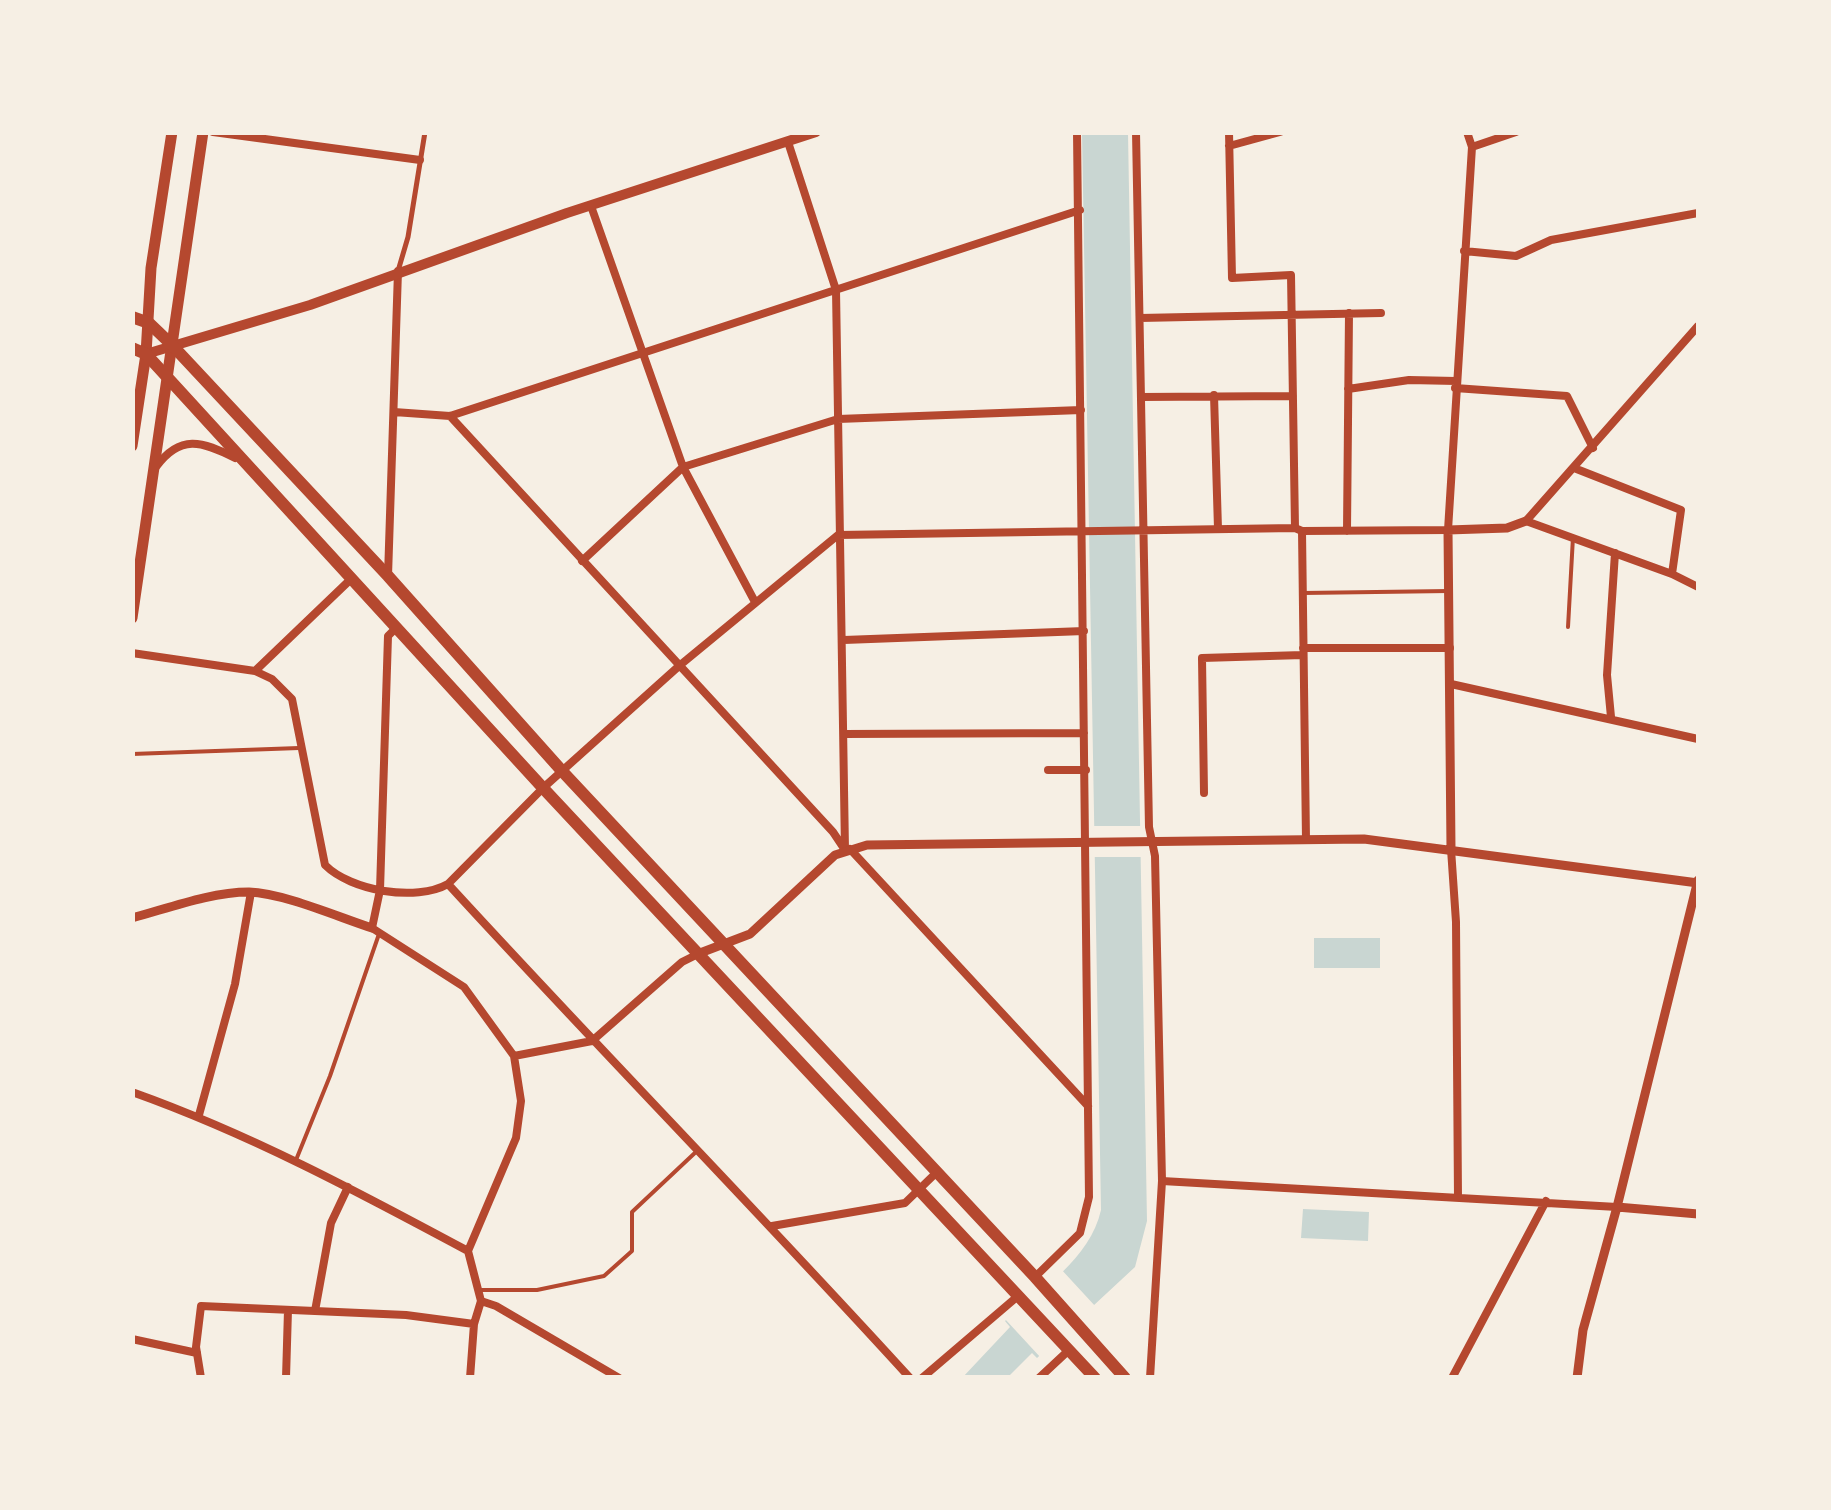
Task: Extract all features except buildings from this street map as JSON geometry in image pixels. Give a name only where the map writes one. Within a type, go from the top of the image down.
[{"type":"highway","points":[[132,317],[148,324],[172,345],[1125,1378]]},
{"type":"highway","points":[[132,348],[146,354],[543,788],[1095,1378]]},
{"type":"main road","points":[[132,446],[172,132]]},
{"type":"main road","points":[[132,618],[202,132]]},
{"type":"main road","points":[[146,354],[243,327],[398,271],[816,132]]},
{"type":"street","points":[[213,132],[420,160]]},
{"type":"street","points":[[324,146],[326,132]]},
{"type":"street","points":[[388,576],[398,271],[408,237],[425,132]]},
{"type":"street","points":[[1038,1281],[1085,1223],[1090,1197],[1089,842],[1084,733],[1085,531],[1077,132]]},
{"type":"street","points":[[1136,132],[1140,530],[1162,1181],[1150,1378]]},
{"type":"street","points":[[1229,132],[1232,278],[1291,274],[1303,593],[1306,840]]},
{"type":"street","points":[[1229,146],[1280,132]]},
{"type":"street","points":[[1458,1198],[1448,530],[1472,146],[1467,132]]},
{"type":"street","points":[[1472,146],[1516,132]]},
{"type":"street","points":[[788,142],[836,290],[838,534],[848,849]]},
{"type":"street","points":[[591,206],[683,467],[755,602]]},
{"type":"street","points":[[394,412],[450,416],[1080,210]]},
{"type":"street","points":[[1464,251],[1516,256],[1552,240],[1698,213]]},
{"type":"street","points":[[1346,531],[1349,313]]},
{"type":"street","points":[[1140,318],[1381,313]]},
{"type":"street","points":[[132,654],[255,670],[272,678],[292,699],[325,865],[334,874],[380,890],[432,893],[448,884],[543,788],[679,666],[838,534],[1508,528],[1526,521],[1698,326]]},
{"type":"street","points":[[1348,389],[1409,380],[1567,396],[1592,448]]},
{"type":"street","points":[[1214,395],[1218,528]]},
{"type":"street","points":[[1141,397],[1293,396]]},
{"type":"street","points":[[582,561],[683,467],[838,419],[1082,410]]},
{"type":"street","points":[[450,416],[1089,1106]]},
{"type":"street","points":[[153,472],[172,449],[192,443],[220,450],[244,462]]},
{"type":"street","points":[[1574,468],[1681,510],[1672,574]]},
{"type":"street","points":[[1526,521],[1672,574],[1698,588]]},
{"type":"street","points":[[1611,717],[1607,674],[1615,552]]},
{"type":"street","points":[[255,670],[350,579]]},
{"type":"street","points":[[376,930],[388,636],[396,628]]},
{"type":"street","points":[[844,640],[1084,631]]},
{"type":"street","points":[[1204,793],[1202,658],[1450,648]]},
{"type":"street","points":[[1451,684],[1698,738]]},
{"type":"street","points":[[844,734],[1084,733]]},
{"type":"street","points":[[1048,770],[1086,770]]},
{"type":"street","points":[[514,1056],[592,1041],[682,962],[750,934],[836,855],[867,845],[1364,839],[1698,881],[1618,1207],[1583,1330],[1577,1378]]},
{"type":"street","points":[[448,884],[592,1041],[772,1226],[910,1378]]},
{"type":"street","points":[[198,1115],[234,984],[251,892]]},
{"type":"street","points":[[132,918],[206,898],[251,892],[376,930],[464,987],[514,1056],[521,1101],[516,1138],[468,1251],[481,1302],[474,1324],[470,1378]]},
{"type":"street","points":[[132,1092],[198,1115],[296,1160],[468,1251]]},
{"type":"street","points":[[772,1226],[905,1203],[937,1172]]},
{"type":"street","points":[[1162,1181],[1546,1200],[1698,1214]]},
{"type":"street","points":[[315,1311],[331,1223],[348,1187]]},
{"type":"street","points":[[1452,1378],[1546,1200]]},
{"type":"street","points":[[922,1378],[1021,1298]]},
{"type":"street","points":[[481,1302],[496,1306],[619,1378]]},
{"type":"street","points":[[201,1378],[197,1353],[201,1306],[406,1315],[474,1324]]},
{"type":"street","points":[[286,1378],[288,1310]]},
{"type":"street","points":[[132,1339],[197,1353]]},
{"type":"street","points":[[1039,1378],[1065,1345]]},
{"type":"lane","points":[[1568,627],[1573,536]]},
{"type":"lane","points":[[1303,593],[1448,591]]},
{"type":"lane","points":[[132,754],[304,748]]},
{"type":"lane","points":[[296,1160],[330,1076],[376,930]]},
{"type":"lane","points":[[478,1290],[536,1290],[604,1276],[632,1251],[632,1212],[698,1150]]},
{"type":"shaded area","points":[[1082,133],[1128,133],[1147,1221],[1135,1267],[1037,1358],[1032,1353],[1008,1377],[962,1378],[1010,1327],[1005,1321],[1075,1258],[1095,1228],[1101,1210]]},
{"type":"shaded area","points":[[1314,938],[1380,938],[1380,968],[1314,968]]},
{"type":"shaded area","points":[[1303,1209],[1369,1212],[1368,1241],[1301,1238]]},
{"type":"pier","points":[[1093,826],[1143,826],[1144,857],[1093,857]]},
{"type":"pier","points":[[1060,1268],[1096,1307],[1041,1358],[1005,1319]]}]
